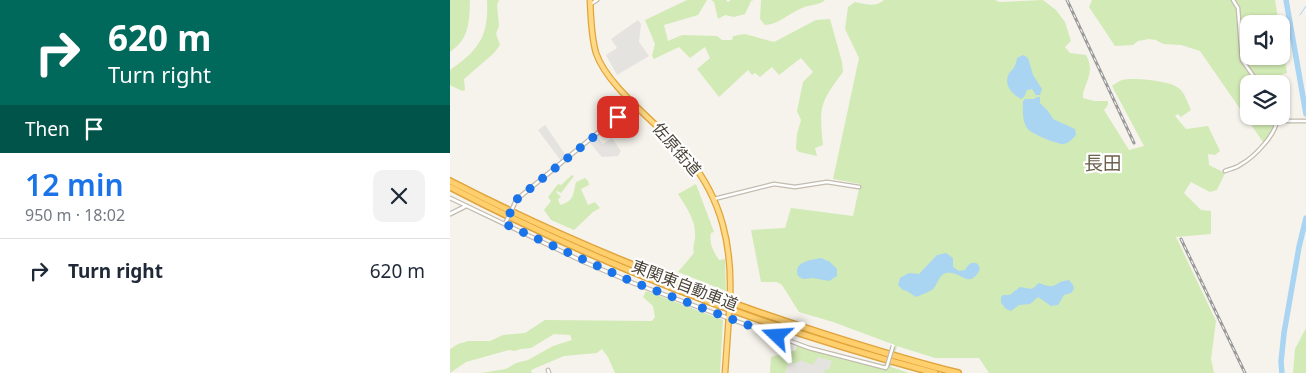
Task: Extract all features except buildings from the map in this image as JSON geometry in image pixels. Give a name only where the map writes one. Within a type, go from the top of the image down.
[{"type":"highway","name":"佐原街道","points":[[590,2],[592,38],[599,60],[612,81],[686,155],[697,168],[714,199],[728,244],[730,297],[725,373]]},
{"type":"highway","name":"東関東自動車道","points":[[450,181],[556,232],[681,284],[779,320],[900,358],[958,373]]},
{"type":"highway","name":"東関東自動車道","points":[[450,187],[592,255],[684,292],[845,348],[935,373]]},
{"type":"street","points":[[590,2],[597,0]]},
{"type":"street","points":[[1233,0],[1238,8],[1242,60],[1253,75]]},
{"type":"street","points":[[505,223],[516,200],[634,103]]},
{"type":"street","points":[[1290,121],[1306,121]]},
{"type":"street","points":[[1226,171],[1240,165],[1270,138],[1276,125]]},
{"type":"street","points":[[714,199],[774,184],[795,187],[827,182],[859,187]]},
{"type":"street","points":[[450,198],[625,279],[831,355],[886,368],[893,346]]},
{"type":"street","points":[[450,214],[466,206]]},
{"type":"green space","points":[[450,0],[470,0],[469,22],[465,35],[457,47],[450,52]]},
{"type":"green space","points":[[487,0],[499,0],[497,5],[499,26],[496,34],[500,45],[494,53],[464,79],[465,90],[462,91],[450,85],[450,70],[468,56],[480,41],[486,23]]},
{"type":"green space","points":[[687,0],[707,0],[698,15],[664,25],[668,41],[682,35],[717,36],[722,40],[732,40],[733,36],[745,34],[774,42],[816,20],[830,19],[843,72],[830,91],[823,106],[821,122],[823,145],[815,148],[817,156],[799,152],[796,149],[797,134],[801,120],[797,111],[803,82],[813,72],[801,58],[779,75],[772,67],[760,77],[755,73],[752,75],[748,70],[719,97],[697,69],[710,58],[705,47],[690,58],[679,47],[654,59],[652,56],[655,44],[645,20]]},
{"type":"green space","points":[[711,0],[726,0],[728,2],[731,0],[754,0],[751,1],[745,14],[734,17],[725,15],[718,19],[714,2]]},
{"type":"green space","points":[[761,0],[825,0],[797,10],[775,23],[765,25],[760,19]]},
{"type":"green space","points":[[884,0],[995,0],[999,2],[1043,0],[1056,10],[1065,22],[1071,41],[1065,47],[1070,53],[1086,55],[1090,70],[1083,98],[1094,101],[1108,101],[1108,105],[1104,110],[1129,150],[1144,146],[1112,86],[1122,80],[1142,79],[1173,85],[1182,92],[1191,110],[1181,117],[1178,114],[1175,116],[1186,129],[1208,126],[1220,151],[1215,155],[1208,154],[1209,165],[1225,173],[1217,190],[1210,192],[1191,182],[1184,193],[1201,210],[1211,211],[1211,234],[1176,237],[1216,321],[1211,359],[1214,373],[989,373],[979,358],[935,358],[897,346],[891,367],[909,373],[770,373],[771,357],[796,350],[797,345],[845,360],[888,370],[895,345],[833,322],[799,312],[782,285],[777,282],[761,282],[751,230],[785,228],[791,208],[853,216],[860,184],[833,179],[859,58],[845,29],[848,7],[855,2],[874,5]]},
{"type":"green space","points":[[1092,0],[1275,0],[1278,15],[1240,15],[1240,65],[1286,65],[1287,73],[1281,75],[1240,75],[1240,109],[1200,51],[1181,45],[1163,44],[1149,39],[1138,41],[1133,45],[1115,46],[1089,7]]},
{"type":"green space","points":[[1251,125],[1273,125],[1263,142]]},
{"type":"green space","points":[[572,175],[574,176],[561,193],[556,192],[561,197],[558,199],[560,205],[568,202],[573,194],[576,182],[585,178],[589,185],[581,189],[588,205],[595,202],[600,208],[574,230],[551,220],[544,210],[551,201],[548,197],[558,184],[561,185]]},
{"type":"green space","points":[[696,184],[714,232],[711,233],[712,247],[719,260],[725,259],[726,291],[678,272],[694,253],[695,228],[678,194]]},
{"type":"green space","points":[[646,291],[723,320],[720,373],[615,373],[602,349],[597,353],[564,356],[531,370],[532,373],[481,373],[506,369],[516,363],[528,360],[553,346],[572,340],[570,335],[554,334],[531,348],[509,350],[466,362],[450,373],[450,349],[458,344],[468,341],[490,341],[503,335],[525,333],[545,320],[652,321],[655,317],[653,306],[643,297]]},
{"type":"green space","points":[[1306,328],[1306,373],[1293,373],[1295,349]]},
{"type":"shaded area","points":[[638,20],[641,24],[639,42],[649,56],[617,75],[606,55],[617,48],[611,39]]},
{"type":"shaded area","points":[[545,125],[567,157],[561,161],[538,130]]},
{"type":"shaded area","points":[[597,137],[603,144],[612,138],[621,151],[618,156],[602,157],[590,143]]},
{"type":"shaded area","points":[[818,357],[832,361],[829,370],[825,369],[824,373],[785,373],[788,364],[799,362],[800,360],[813,365]]},
{"type":"water","points":[[1023,55],[1028,58],[1033,75],[1042,89],[1040,95],[1036,95],[1032,89],[1027,90],[1021,99],[1010,90],[1007,80],[1017,58]]},
{"type":"water","points":[[1040,97],[1040,103],[1053,119],[1075,129],[1076,135],[1069,142],[1063,144],[1055,142],[1039,136],[1027,128],[1025,125],[1023,101]]},
{"type":"water","points":[[946,253],[953,258],[953,267],[959,271],[965,270],[972,263],[978,264],[980,269],[976,275],[969,279],[957,274],[946,273],[940,277],[932,289],[916,297],[898,285],[900,278],[909,273],[919,274],[937,255]]},
{"type":"water","points":[[821,258],[830,262],[837,269],[837,276],[829,281],[813,278],[803,279],[798,276],[797,271],[800,265],[804,262]]},
{"type":"water","points":[[1069,280],[1074,289],[1071,293],[1064,295],[1058,305],[1051,306],[1038,297],[1030,304],[1019,305],[1011,311],[1006,309],[1001,303],[1003,295],[1010,295],[1020,287],[1032,289],[1039,283],[1052,286]]},
{"type":"waterway","points":[[1286,0],[1306,114]]},
{"type":"waterway","points":[[1300,15],[1306,6]]},
{"type":"waterway","points":[[1282,373],[1281,362],[1284,333],[1306,218]]},
{"type":"railway","points":[[1067,0],[1134,143]]},
{"type":"railway","points":[[1181,239],[1245,373]]},
{"type":"district","name":"長田","points":[[1103,163]]},
{"type":"route","points":[[618,117],[516,200],[505,224],[633,282],[777,336]]}]
